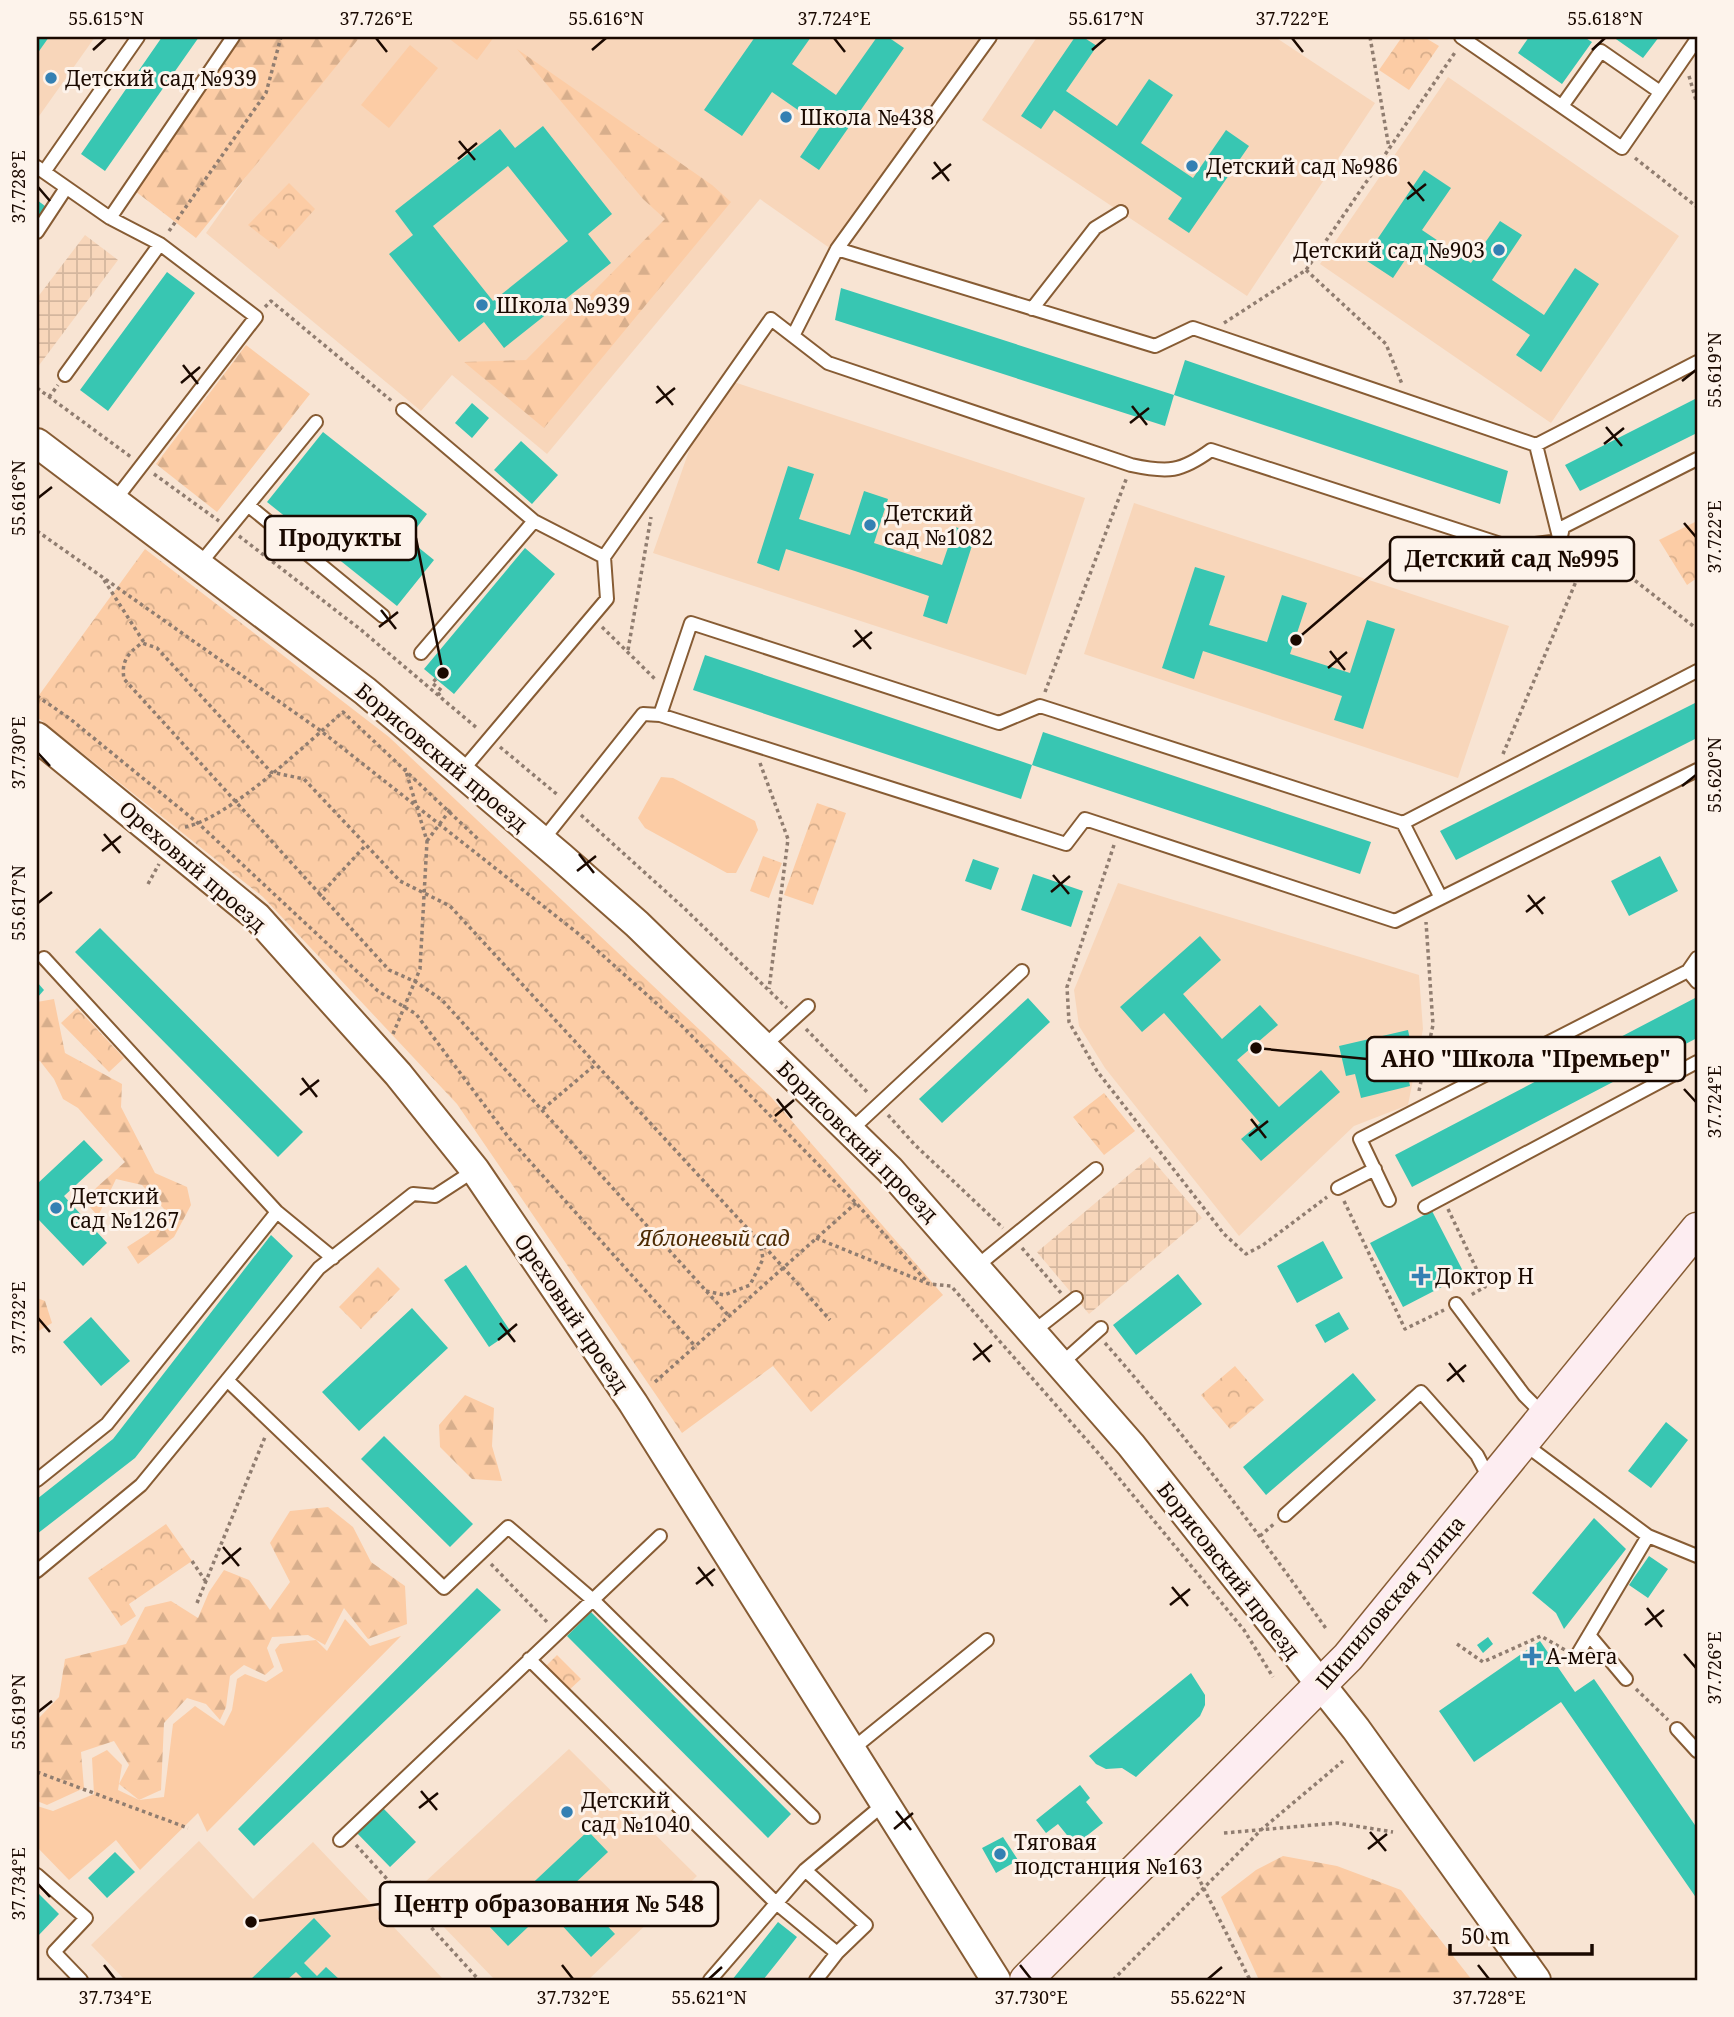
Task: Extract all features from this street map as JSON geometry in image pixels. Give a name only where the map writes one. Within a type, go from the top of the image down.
[{"type":"main road","name":"Шипиловская улица","points":[[1026,1980],[1321,1686],[1697,1229]]},
{"type":"street","name":"Борисовский проезд","points":[[37,443],[365,691],[461,772],[638,924],[851,1130],[977,1266],[1131,1445],[1356,1729],[1536,1980]]},
{"type":"street","name":"Ореховый проезд","points":[[37,737],[257,917],[398,1074],[475,1170],[633,1403],[996,1980]]},
{"type":"lane","points":[[115,500],[256,317],[160,244],[110,218],[40,170],[138,37]]},
{"type":"lane","points":[[110,218],[233,37]]},
{"type":"lane","points":[[793,336],[838,249],[989,37]]},
{"type":"lane","points":[[1463,38],[1622,148],[1697,39]]},
{"type":"lane","points":[[1562,106],[1601,51],[1660,92]]},
{"type":"lane","points":[[37,232],[66,188]]},
{"type":"lane","points":[[1032,309],[1095,228],[1121,212]]},
{"type":"lane","points":[[65,375],[160,244]]},
{"type":"lane","points":[[838,249],[1155,346],[1193,328],[1536,445],[1697,362]]},
{"type":"lane","points":[[461,772],[607,599],[604,557],[771,319],[828,363],[1131,465],[1153,470],[1186,468],[1211,450],[1510,547],[1560,541]]},
{"type":"lane","points":[[403,411],[534,520],[604,557]]},
{"type":"lane","points":[[199,565],[316,422]]},
{"type":"lane","points":[[1536,445],[1560,541]]},
{"type":"lane","points":[[1560,541],[1563,527],[1697,459]]},
{"type":"lane","points":[[248,506],[383,616]]},
{"type":"lane","points":[[421,653],[534,520]]},
{"type":"lane","points":[[660,715],[691,623],[999,723],[1040,706],[1403,823],[1697,671]]},
{"type":"lane","points":[[542,841],[643,714],[660,715],[1066,844],[1085,819],[1395,921],[1697,770]]},
{"type":"lane","points":[[1403,823],[1441,898]]},
{"type":"lane","points":[[44,958],[276,1212],[333,1258]]},
{"type":"lane","points":[[1389,1199],[1360,1139],[1688,971],[1697,958]]},
{"type":"lane","points":[[851,1130],[1022,971]]},
{"type":"lane","points":[[1688,971],[1697,982]]},
{"type":"lane","points":[[764,1045],[808,1006]]},
{"type":"lane","points":[[1424,1207],[1697,1062]]},
{"type":"lane","points":[[977,1266],[1096,1169]]},
{"type":"lane","points":[[1338,1188],[1374,1169]]},
{"type":"lane","points":[[37,1572],[141,1485],[319,1268],[413,1194],[435,1196],[475,1170]]},
{"type":"lane","points":[[37,1480],[107,1424],[276,1212]]},
{"type":"lane","points":[[1034,1331],[1076,1298]]},
{"type":"lane","points":[[1455,1304],[1524,1395],[1545,1415]]},
{"type":"lane","points":[[1062,1363],[1101,1328]]},
{"type":"lane","points":[[227,1380],[444,1588],[508,1527],[593,1600],[813,1817]]},
{"type":"lane","points":[[1284,1515],[1421,1392],[1477,1455],[1490,1480]]},
{"type":"lane","points":[[1523,1443],[1648,1536],[1697,1556]]},
{"type":"lane","points":[[343,1836],[660,1536]]},
{"type":"lane","points":[[1576,1657],[1648,1536]]},
{"type":"lane","points":[[1589,1635],[1626,1679]]},
{"type":"lane","points":[[850,1751],[987,1640]]},
{"type":"lane","points":[[529,1659],[775,1902],[837,1953]]},
{"type":"lane","points":[[1677,1729],[1697,1751]]},
{"type":"lane","points":[[710,1980],[805,1870],[884,1804]]},
{"type":"lane","points":[[805,1870],[866,1925],[837,1953],[816,1980]]},
{"type":"lane","points":[[37,1875],[86,1918],[54,1952],[81,1980]]},
{"type":"path","points":[[160,244],[266,93],[281,37]]},
{"type":"path","points":[[1370,37],[1389,149]]},
{"type":"path","points":[[1207,333],[1307,270],[1463,38]]},
{"type":"path","points":[[1684,58],[1697,104]]},
{"type":"path","points":[[1622,148],[1697,207]]},
{"type":"path","points":[[1307,270],[1385,344],[1409,402]]},
{"type":"path","points":[[256,317],[271,301],[403,411]]},
{"type":"path","points":[[1040,706],[1131,465]]},
{"type":"path","points":[[628,650],[651,517],[656,506]]},
{"type":"path","points":[[1563,527],[1591,545],[1697,629]]},
{"type":"path","points":[[37,531],[321,731],[580,935],[673,1016],[856,1203],[929,1284]]},
{"type":"path","points":[[1494,776],[1591,545]]},
{"type":"path","points":[[101,575],[145,644]]},
{"type":"path","points":[[591,617],[628,650],[667,692]]},
{"type":"path","points":[[728,1315],[442,1000],[416,982],[388,970],[233,802],[124,679],[122,667],[129,652],[142,643],[157,648],[271,772],[304,779],[400,881],[450,906],[830,1320]]},
{"type":"path","points":[[436,679],[432,683],[442,691],[438,695]]},
{"type":"path","points":[[37,696],[69,718],[199,824],[378,991],[416,1014],[509,1138],[695,1346]]},
{"type":"path","points":[[183,827],[199,824],[233,802],[343,712],[404,766],[479,839]]},
{"type":"path","points":[[753,744],[788,839],[769,989]]},
{"type":"path","points":[[391,1041],[420,969],[428,841],[404,766]]},
{"type":"path","points":[[428,841],[450,810]]},
{"type":"path","points":[[1119,830],[1067,987],[1069,1022],[1097,1071],[1224,1234],[1246,1254],[1263,1245],[1338,1188],[1405,1329],[1485,1287],[1442,1197]]},
{"type":"path","points":[[319,896],[365,846]]},
{"type":"path","points":[[1403,1116],[1419,1095],[1433,1025],[1425,906]]},
{"type":"path","points":[[542,1109],[596,1064]]},
{"type":"path","points":[[655,1382],[856,1203]]},
{"type":"path","points":[[816,1238],[929,1284],[951,1286],[1099,1454],[1244,1630],[1273,1677]]},
{"type":"path","points":[[706,1291],[724,1295],[750,1285],[763,1259],[760,1242]]},
{"type":"path","points":[[197,1603],[271,1422]]},
{"type":"path","points":[[480,1553],[557,1633]]},
{"type":"path","points":[[192,1561],[206,1582]]},
{"type":"path","points":[[1457,1644],[1483,1662],[1541,1636],[1576,1657]]},
{"type":"path","points":[[1626,1679],[1677,1729]]},
{"type":"path","points":[[1113,1980],[1261,1830],[1342,1761]]},
{"type":"path","points":[[37,1772],[82,1791],[188,1828]]},
{"type":"path","points":[[1224,1833],[1337,1823],[1393,1832]]},
{"type":"path","points":[[343,1836],[480,1980]]},
{"type":"path","points":[[1191,1863],[1250,1980]]},
{"type":"shaded area","name":"Детский сад №939","points":[[37,37],[95,37],[37,119]]},
{"type":"shaded area","name":"Школа №939","points":[[345,37],[982,37],[831,249],[760,199],[547,454],[452,375],[421,411],[206,233]]},
{"type":"shaded area","name":"Детский сад №986","points":[[1037,37],[1275,37],[1375,103],[1247,296],[982,120]]},
{"type":"shaded area","name":"Детский сад №903","points":[[1448,77],[1679,236],[1551,423],[1320,264]]},
{"type":"shaded area","points":[[85,235],[118,260],[37,368],[37,298]]},
{"type":"shaded area","name":"Детский сад №1082","points":[[728,380],[1085,498],[1026,675],[653,553],[709,394]]},
{"type":"shaded area","points":[[1134,503],[1509,626],[1458,778],[1084,654]]},
{"type":"shaded area","points":[[1118,883],[1419,975],[1423,1029],[1408,1105],[1354,1126],[1239,1236],[1105,1068],[1079,1026],[1074,990]]},
{"type":"shaded area","points":[[1150,1157],[1202,1218],[1089,1314],[1037,1252]]},
{"type":"shaded area","name":"Детский сад №1040","points":[[569,1749],[697,1876],[588,1980],[495,1980],[412,1894]]},
{"type":"shaded area","points":[[199,1841],[253,1899],[313,1842],[444,1980],[125,1980],[91,1945]]},
{"type":"green space","points":[[240,37],[360,37],[196,238],[135,191]]},
{"type":"green space","points":[[447,37],[494,37],[477,60]]},
{"type":"green space","points":[[1402,37],[1424,37],[1439,46],[1409,90],[1379,70]]},
{"type":"green space","points":[[410,45],[438,68],[389,128],[361,105]]},
{"type":"green space","points":[[517,49],[712,185],[731,202],[544,428],[464,362],[526,360],[665,219],[643,199]]},
{"type":"green space","points":[[289,183],[315,209],[279,249],[248,225]]},
{"type":"green space","points":[[246,345],[310,394],[217,512],[156,464]]},
{"type":"green space","points":[[1697,521],[1697,578],[1687,585],[1659,540]]},
{"type":"green space","name":"Яблоневый сад","points":[[145,549],[389,737],[771,1097],[943,1295],[811,1412],[773,1366],[682,1433],[457,1104],[263,897],[37,717],[37,698]]},
{"type":"green space","points":[[661,777],[673,778],[755,821],[758,830],[736,873],[727,873],[645,828],[638,818]]},
{"type":"green space","points":[[817,803],[846,813],[813,905],[784,895]]},
{"type":"green space","points":[[763,856],[782,863],[769,898],[750,891]]},
{"type":"green space","points":[[54,999],[65,1053],[122,1084],[121,1107],[155,1173],[187,1187],[191,1205],[174,1237],[138,1264],[127,1247],[149,1233],[164,1209],[142,1185],[116,1179],[98,1216],[87,1204],[96,1188],[125,1162],[78,1108],[63,1099],[54,1079],[40,1061],[37,1062],[37,1002]]},
{"type":"green space","points":[[77,1008],[124,1058],[109,1072],[61,1023]]},
{"type":"green space","points":[[1104,1093],[1135,1131],[1104,1155],[1073,1117]]},
{"type":"green space","points":[[378,1267],[400,1289],[361,1329],[339,1307]]},
{"type":"green space","points":[[37,1298],[45,1301],[52,1323],[37,1332]]},
{"type":"green space","points":[[1235,1366],[1264,1400],[1230,1429],[1201,1395]]},
{"type":"green space","points":[[465,1395],[494,1408],[492,1446],[502,1481],[472,1479],[440,1447],[439,1425]]},
{"type":"green space","points":[[328,1507],[353,1527],[371,1562],[405,1586],[407,1624],[368,1639],[344,1608],[325,1645],[308,1635],[272,1637],[267,1648],[274,1667],[265,1675],[244,1665],[230,1676],[226,1707],[220,1720],[206,1704],[187,1698],[164,1723],[161,1790],[139,1800],[119,1784],[129,1765],[114,1741],[81,1752],[84,1788],[47,1805],[37,1801],[37,1720],[59,1697],[65,1659],[126,1644],[145,1607],[171,1601],[198,1618],[209,1592],[224,1570],[249,1580],[270,1610],[290,1582],[270,1543],[290,1511]]},
{"type":"green space","points":[[166,1524],[192,1561],[129,1604],[136,1616],[121,1626],[88,1578]]},
{"type":"green space","points":[[345,1619],[370,1646],[401,1636],[207,1832],[198,1813],[140,1870],[116,1840],[69,1880],[37,1847],[37,1806],[53,1811],[94,1794],[92,1758],[107,1750],[122,1765],[118,1790],[139,1800],[164,1797],[173,1724],[195,1706],[224,1726],[232,1710],[237,1679],[245,1674],[266,1682],[283,1671],[275,1650],[280,1644],[316,1640],[327,1651]]},
{"type":"green space","points":[[557,1655],[581,1679],[567,1692],[543,1669]]},
{"type":"green space","points":[[1283,1856],[1337,1866],[1401,1890],[1472,1980],[1259,1980],[1221,1897],[1256,1870]]},
{"type":"building","points":[[37,37],[49,37],[37,54]]},
{"type":"building","points":[[162,37],[199,37],[105,171],[81,154]]},
{"type":"building","points":[[755,37],[811,37],[792,64],[836,95],[877,37],[888,37],[904,48],[819,170],[800,157],[821,126],[772,92],[742,136],[704,110]]},
{"type":"building","points":[[1075,37],[1083,37],[1097,46],[1066,91],[1117,126],[1149,79],[1173,95],[1141,143],[1193,178],[1226,130],[1249,146],[1189,233],[1168,219],[1182,198],[1054,110],[1041,129],[1021,116]]},
{"type":"building","points":[[1529,37],[1584,37],[1592,42],[1562,84],[1518,53]]},
{"type":"building","points":[[1613,37],[1659,37],[1643,58]]},
{"type":"building","points":[[543,126],[612,214],[588,234],[611,263],[504,348],[484,322],[459,342],[389,254],[413,235],[395,211],[500,129],[515,148]],"holes":[[[508,166],[568,241],[493,301],[433,226]]]},
{"type":"building","points":[[1424,170],[1451,188],[1422,230],[1471,263],[1500,221],[1522,235],[1492,280],[1544,315],[1575,268],[1599,284],[1541,372],[1516,355],[1530,335],[1409,254],[1393,278],[1364,259]]},
{"type":"building","points":[[37,200],[49,209],[37,226]]},
{"type":"building","points":[[167,272],[195,293],[108,411],[80,390]]},
{"type":"building","points":[[841,288],[1174,395],[1165,426],[835,320]]},
{"type":"building","points":[[1185,360],[1508,471],[1500,504],[1174,395]]},
{"type":"building","points":[[1697,398],[1697,433],[1580,491],[1565,465]]},
{"type":"building","points":[[472,403],[489,418],[472,438],[455,423]]},
{"type":"building","points":[[323,432],[427,514],[408,539],[434,560],[397,606],[267,502]]},
{"type":"building","points":[[521,441],[558,475],[532,504],[494,470]]},
{"type":"building","points":[[788,466],[814,474],[799,519],[850,535],[864,491],[888,499],[874,543],[942,565],[955,527],[976,533],[947,624],[923,616],[929,596],[855,571],[786,549],[779,571],[757,563]]},
{"type":"building","points":[[525,548],[555,574],[454,694],[424,669]]},
{"type":"building","points":[[1195,567],[1225,576],[1209,625],[1267,642],[1282,595],[1307,603],[1290,654],[1350,673],[1367,620],[1395,629],[1363,729],[1334,720],[1342,696],[1203,651],[1194,679],[1162,668]]},
{"type":"building","points":[[705,655],[1032,765],[1021,799],[693,690]]},
{"type":"building","points":[[1697,702],[1697,738],[1456,860],[1440,831]]},
{"type":"building","points":[[1043,732],[1371,842],[1360,874],[1032,765]]},
{"type":"building","points":[[1660,856],[1678,891],[1629,916],[1611,881]]},
{"type":"building","points":[[973,859],[999,868],[991,890],[965,881]]},
{"type":"building","points":[[1033,874],[1083,891],[1071,927],[1021,910]]},
{"type":"building","points":[[100,928],[303,1132],[278,1157],[75,952]]},
{"type":"building","points":[[1200,936],[1221,960],[1183,994],[1222,1039],[1260,1005],[1278,1025],[1237,1060],[1279,1107],[1321,1070],[1340,1092],[1261,1161],[1241,1139],[1260,1123],[1164,1013],[1142,1032],[1120,1007]]},
{"type":"building","points":[[37,982],[44,990],[37,998]]},
{"type":"building","points":[[1697,997],[1697,1038],[1412,1187],[1395,1155]]},
{"type":"building","points":[[1028,998],[1050,1022],[942,1123],[919,1099]]},
{"type":"building","points":[[1408,1030],[1414,1059],[1405,1062],[1410,1086],[1361,1098],[1355,1074],[1346,1076],[1339,1046]]},
{"type":"building","name":"Детский сад №1267","points":[[84,1140],[103,1160],[64,1196],[107,1243],[83,1266],[39,1220],[37,1222],[37,1184]]},
{"type":"building","points":[[1432,1211],[1465,1275],[1403,1307],[1370,1243]]},
{"type":"building","points":[[271,1235],[293,1256],[135,1458],[37,1534],[37,1499],[113,1439]]},
{"type":"building","points":[[1323,1241],[1343,1278],[1297,1303],[1277,1266]]},
{"type":"building","points":[[466,1265],[511,1332],[489,1347],[444,1280]]},
{"type":"building","points":[[1178,1274],[1202,1304],[1136,1355],[1113,1325]]},
{"type":"building","points":[[412,1308],[448,1348],[359,1431],[322,1392]]},
{"type":"building","points":[[1339,1312],[1349,1329],[1325,1343],[1315,1325]]},
{"type":"building","points":[[91,1317],[130,1361],[101,1386],[63,1342]]},
{"type":"building","points":[[1353,1373],[1376,1400],[1266,1495],[1243,1467]]},
{"type":"building","points":[[1666,1422],[1688,1440],[1651,1488],[1628,1471]]},
{"type":"building","points":[[384,1436],[473,1524],[450,1547],[361,1459]]},
{"type":"building","points":[[1594,1518],[1626,1549],[1564,1629],[1556,1613],[1532,1593]]},
{"type":"building","points":[[1649,1556],[1668,1569],[1648,1598],[1629,1585]]},
{"type":"building","points":[[477,1588],[501,1610],[254,1846],[238,1829]]},
{"type":"building","points":[[591,1612],[791,1814],[768,1838],[567,1636]]},
{"type":"building","points":[[1488,1637],[1493,1644],[1483,1653],[1477,1645]]},
{"type":"building","points":[[1540,1641],[1575,1692],[1594,1679],[1697,1828],[1697,1899],[1561,1702],[1474,1762],[1439,1711]]},
{"type":"building","points":[[1191,1673],[1205,1695],[1205,1705],[1200,1716],[1136,1777],[1122,1768],[1106,1769],[1096,1764],[1089,1756]]},
{"type":"building","points":[[1080,1785],[1090,1798],[1086,1802],[1103,1823],[1075,1845],[1058,1824],[1046,1833],[1036,1820]]},
{"type":"building","points":[[382,1807],[416,1842],[390,1867],[356,1832]]},
{"type":"building","points":[[588,1831],[608,1852],[571,1887],[615,1934],[591,1957],[547,1909],[508,1946],[488,1925]]},
{"type":"building","name":"Тяговая подстанция №163","points":[[1003,1837],[1018,1860],[996,1873],[982,1848]]},
{"type":"building","points":[[115,1852],[135,1872],[107,1898],[88,1878]]},
{"type":"building","points":[[37,1892],[59,1914],[37,1937]]},
{"type":"building","points":[[314,1918],[331,1936],[304,1963],[317,1976],[326,1967],[340,1980],[304,1980],[296,1972],[287,1980],[250,1980]]},
{"type":"building","points":[[778,1922],[797,1937],[779,1960],[763,1980],[732,1980]]},
{"type":"place","name":"Детский сад №939","points":[[51,78]]},
{"type":"place","name":"Школа №438","points":[[786,117]]},
{"type":"place","name":"Детский сад №986","points":[[1192,166]]},
{"type":"place","name":"Детский сад №903","points":[[1499,250]]},
{"type":"place","name":"Школа №939","points":[[482,305]]},
{"type":"place","name":"Детский сад №1082","points":[[870,525]]},
{"type":"place","name":"Детский сад №995","points":[[1296,640]]},
{"type":"place","name":"Продукты","points":[[443,673]]},
{"type":"place","name":"АНО \"Школа \"Премьер\"","points":[[1256,1048]]},
{"type":"place","name":"Детский сад №1267","points":[[56,1208]]},
{"type":"place","name":"Доктор Н","points":[[1421,1276]]},
{"type":"place","name":"А-мега","points":[[1532,1656]]},
{"type":"place","name":"Детский сад №1040","points":[[567,1812]]},
{"type":"place","name":"Тяговая подстанция №163","points":[[1000,1854]]},
{"type":"place","name":"Центр образования № 548","points":[[251,1922]]}]
